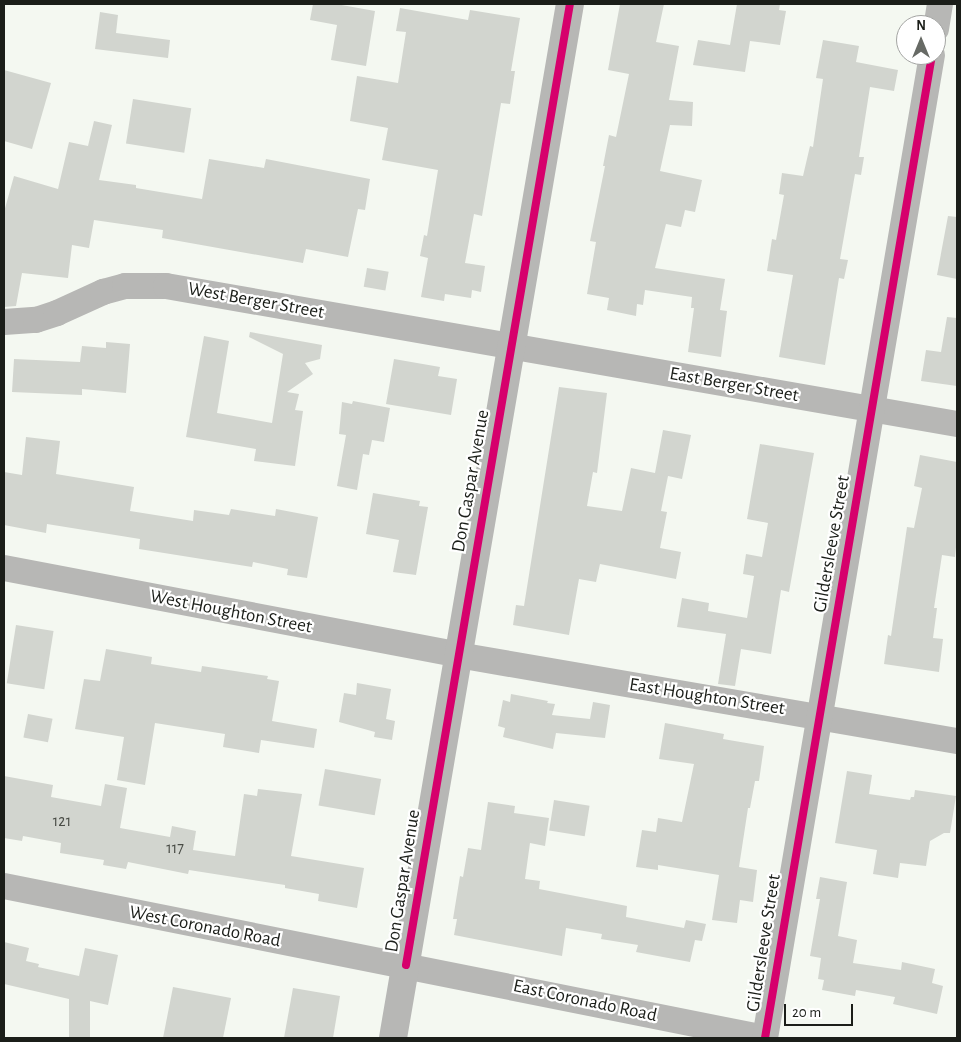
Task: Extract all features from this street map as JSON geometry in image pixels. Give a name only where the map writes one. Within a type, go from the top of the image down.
[{"type":"street","name":"Don Gaspar Avenue","points":[[393,1038],[570,4]]},
{"type":"street","name":"Gildersleeve Street","points":[[765,1038],[930,65]]},
{"type":"street","name":"West Berger Street","points":[[4,322],[36,320],[57,313],[104,292],[142,284],[166,286],[512,346]]},
{"type":"street","name":"East Berger Street","points":[[512,346],[957,424]]},
{"type":"street","name":"West Houghton Street","points":[[4,568],[458,655]]},
{"type":"street","name":"East Houghton Street","points":[[458,655],[957,740]]},
{"type":"street","name":"West Coronado Road","points":[[4,886],[318,950],[406,965]]},
{"type":"street","name":"East Coronado Road","points":[[406,965],[765,1038]]},
{"type":"building","points":[[313,4],[336,4],[375,11],[366,66],[331,60],[337,25],[310,20]]},
{"type":"building","points":[[620,4],[664,4],[656,42],[679,46],[669,100],[693,102],[692,126],[670,125],[660,171],[702,180],[695,212],[685,210],[681,227],[666,224],[655,268],[725,279],[720,310],[727,311],[721,357],[688,352],[694,308],[691,308],[692,297],[645,290],[643,305],[637,304],[636,316],[607,310],[609,298],[587,294],[596,242],[590,241],[605,166],[603,166],[609,135],[616,137],[629,74],[608,70]]},
{"type":"building","points":[[737,4],[780,4],[779,10],[786,11],[780,45],[750,41],[745,72],[693,65],[698,40],[730,45]]},
{"type":"building","points":[[400,8],[468,20],[470,10],[520,18],[511,71],[515,71],[510,104],[501,103],[482,216],[474,214],[465,263],[485,266],[481,292],[472,290],[471,298],[445,294],[444,301],[421,297],[428,258],[420,256],[424,235],[427,236],[438,170],[382,160],[388,128],[350,121],[357,76],[398,83],[406,32],[396,31]]},
{"type":"building","points":[[100,12],[118,15],[116,33],[170,40],[168,58],[95,49]]},
{"type":"building","points":[[823,40],[859,46],[856,62],[898,70],[894,91],[870,87],[859,157],[864,157],[861,175],[855,174],[840,259],[848,260],[844,279],[839,278],[825,365],[779,357],[793,275],[767,271],[772,239],[776,240],[784,195],[779,194],[782,173],[803,176],[810,146],[813,147],[823,79],[816,78]]},
{"type":"building","points":[[4,70],[51,83],[32,149],[4,141]]},
{"type":"building","points":[[133,99],[191,108],[184,153],[126,143]]},
{"type":"building","points":[[94,121],[112,125],[99,180],[136,185],[136,188],[202,199],[209,159],[264,168],[266,159],[370,179],[365,210],[358,209],[348,257],[306,249],[303,263],[162,238],[163,230],[94,220],[89,248],[72,245],[68,278],[22,273],[16,306],[4,307],[4,212],[14,176],[58,189],[69,142],[88,146]]},
{"type":"building","points":[[948,216],[957,217],[957,279],[937,275]]},
{"type":"building","points":[[367,268],[389,272],[385,291],[364,287]]},
{"type":"building","points":[[947,317],[957,318],[957,386],[921,381],[926,350],[941,352]]},
{"type":"building","points":[[250,332],[322,345],[320,359],[305,363],[313,374],[287,392],[299,394],[295,410],[303,411],[295,466],[254,461],[256,449],[186,437],[204,336],[229,341],[217,413],[272,423],[283,354],[249,337]]},
{"type":"building","points":[[106,342],[130,344],[126,393],[82,389],[82,395],[12,392],[14,359],[80,362],[82,346],[106,348]]},
{"type":"building","points":[[394,359],[440,367],[438,376],[457,379],[451,415],[386,404]]},
{"type":"building","points":[[559,387],[607,393],[597,473],[593,472],[587,506],[622,511],[631,468],[655,473],[663,430],[691,435],[682,479],[668,476],[661,511],[667,512],[660,548],[681,552],[676,579],[600,564],[596,582],[579,579],[569,635],[513,625],[516,605],[524,606]]},
{"type":"building","points":[[353,401],[390,408],[384,442],[372,440],[369,455],[363,454],[357,490],[337,486],[346,435],[339,434],[342,402],[352,404]]},
{"type":"building","points":[[26,437],[60,441],[56,474],[134,487],[130,511],[193,521],[194,510],[229,515],[231,509],[275,516],[276,509],[318,517],[307,578],[287,575],[288,569],[253,562],[252,567],[139,549],[140,539],[47,524],[46,533],[4,525],[4,472],[22,475]]},
{"type":"building","points":[[760,444],[814,453],[789,592],[781,590],[771,654],[741,649],[735,686],[718,684],[726,634],[677,627],[682,598],[709,603],[708,611],[747,618],[754,576],[743,574],[746,554],[762,557],[768,523],[747,519]]},
{"type":"building","points":[[920,455],[957,462],[957,538],[955,557],[942,555],[934,608],[937,608],[933,638],[943,639],[939,672],[884,664],[888,635],[891,636],[907,527],[914,528],[922,488],[914,486]]},
{"type":"building","points":[[373,493],[420,501],[419,506],[428,507],[416,575],[393,572],[399,540],[366,534]]},
{"type":"building","points":[[16,625],[54,631],[44,689],[7,683]]},
{"type":"building","points":[[106,649],[152,657],[151,664],[201,672],[202,666],[268,676],[267,679],[279,681],[272,721],[317,729],[314,748],[261,740],[259,753],[223,747],[225,734],[155,723],[145,785],[117,780],[124,737],[75,729],[84,679],[100,681]]},
{"type":"building","points":[[357,683],[391,689],[386,719],[395,721],[392,740],[374,737],[375,732],[339,722],[344,693],[356,695]]},
{"type":"building","points":[[511,694],[555,704],[552,715],[590,719],[593,702],[610,705],[605,738],[556,733],[553,749],[503,737],[505,728],[498,726],[503,700],[510,702]]},
{"type":"building","points":[[28,714],[53,719],[48,742],[23,738]]},
{"type":"building","points":[[665,723],[724,734],[723,739],[764,746],[759,781],[755,781],[750,808],[748,808],[739,867],[757,870],[753,902],[740,900],[737,923],[712,920],[719,875],[658,865],[658,870],[636,867],[642,830],[656,832],[658,818],[682,822],[694,764],[659,759]]},
{"type":"building","points":[[325,769],[381,779],[375,815],[319,805]]},
{"type":"building","points":[[847,771],[872,775],[869,794],[910,800],[911,797],[914,797],[915,790],[956,796],[950,833],[944,833],[930,841],[926,866],[900,863],[898,878],[873,874],[877,850],[835,843]]},
{"type":"building","points":[[4,776],[53,785],[51,797],[101,806],[105,784],[127,788],[120,828],[170,837],[172,826],[196,831],[193,850],[235,856],[244,794],[257,796],[258,789],[302,794],[291,856],[364,868],[357,908],[318,901],[319,894],[285,888],[285,885],[189,870],[188,874],[128,862],[126,869],[103,865],[104,860],[60,853],[61,843],[23,836],[22,841],[4,838]]},
{"type":"building","points":[[554,800],[590,806],[585,836],[549,831]]},
{"type":"building","points":[[488,802],[515,806],[514,813],[549,818],[545,846],[530,843],[525,879],[540,881],[539,889],[627,906],[626,917],[684,928],[686,920],[706,924],[702,941],[695,940],[690,962],[636,952],[638,945],[601,939],[602,934],[566,928],[562,956],[454,935],[457,919],[453,919],[460,876],[463,877],[468,848],[481,850]]},
{"type":"building","points":[[820,877],[847,882],[838,936],[857,940],[853,963],[901,970],[902,962],[935,969],[932,983],[943,986],[937,1014],[893,1004],[895,997],[856,990],[855,996],[822,990],[824,980],[818,979],[821,958],[810,956],[820,899],[816,899]]},
{"type":"building","points":[[4,942],[29,948],[26,961],[39,964],[38,967],[79,976],[85,948],[118,955],[108,1005],[90,1001],[90,1038],[69,1038],[69,999],[4,984]]},
{"type":"building","points":[[173,987],[231,998],[223,1038],[163,1038]]},
{"type":"building","points":[[293,988],[340,996],[333,1038],[284,1038]]},
{"type":"cycle path","points":[[406,965],[570,4]]},
{"type":"cycle path","points":[[765,1038],[930,65]]}]
